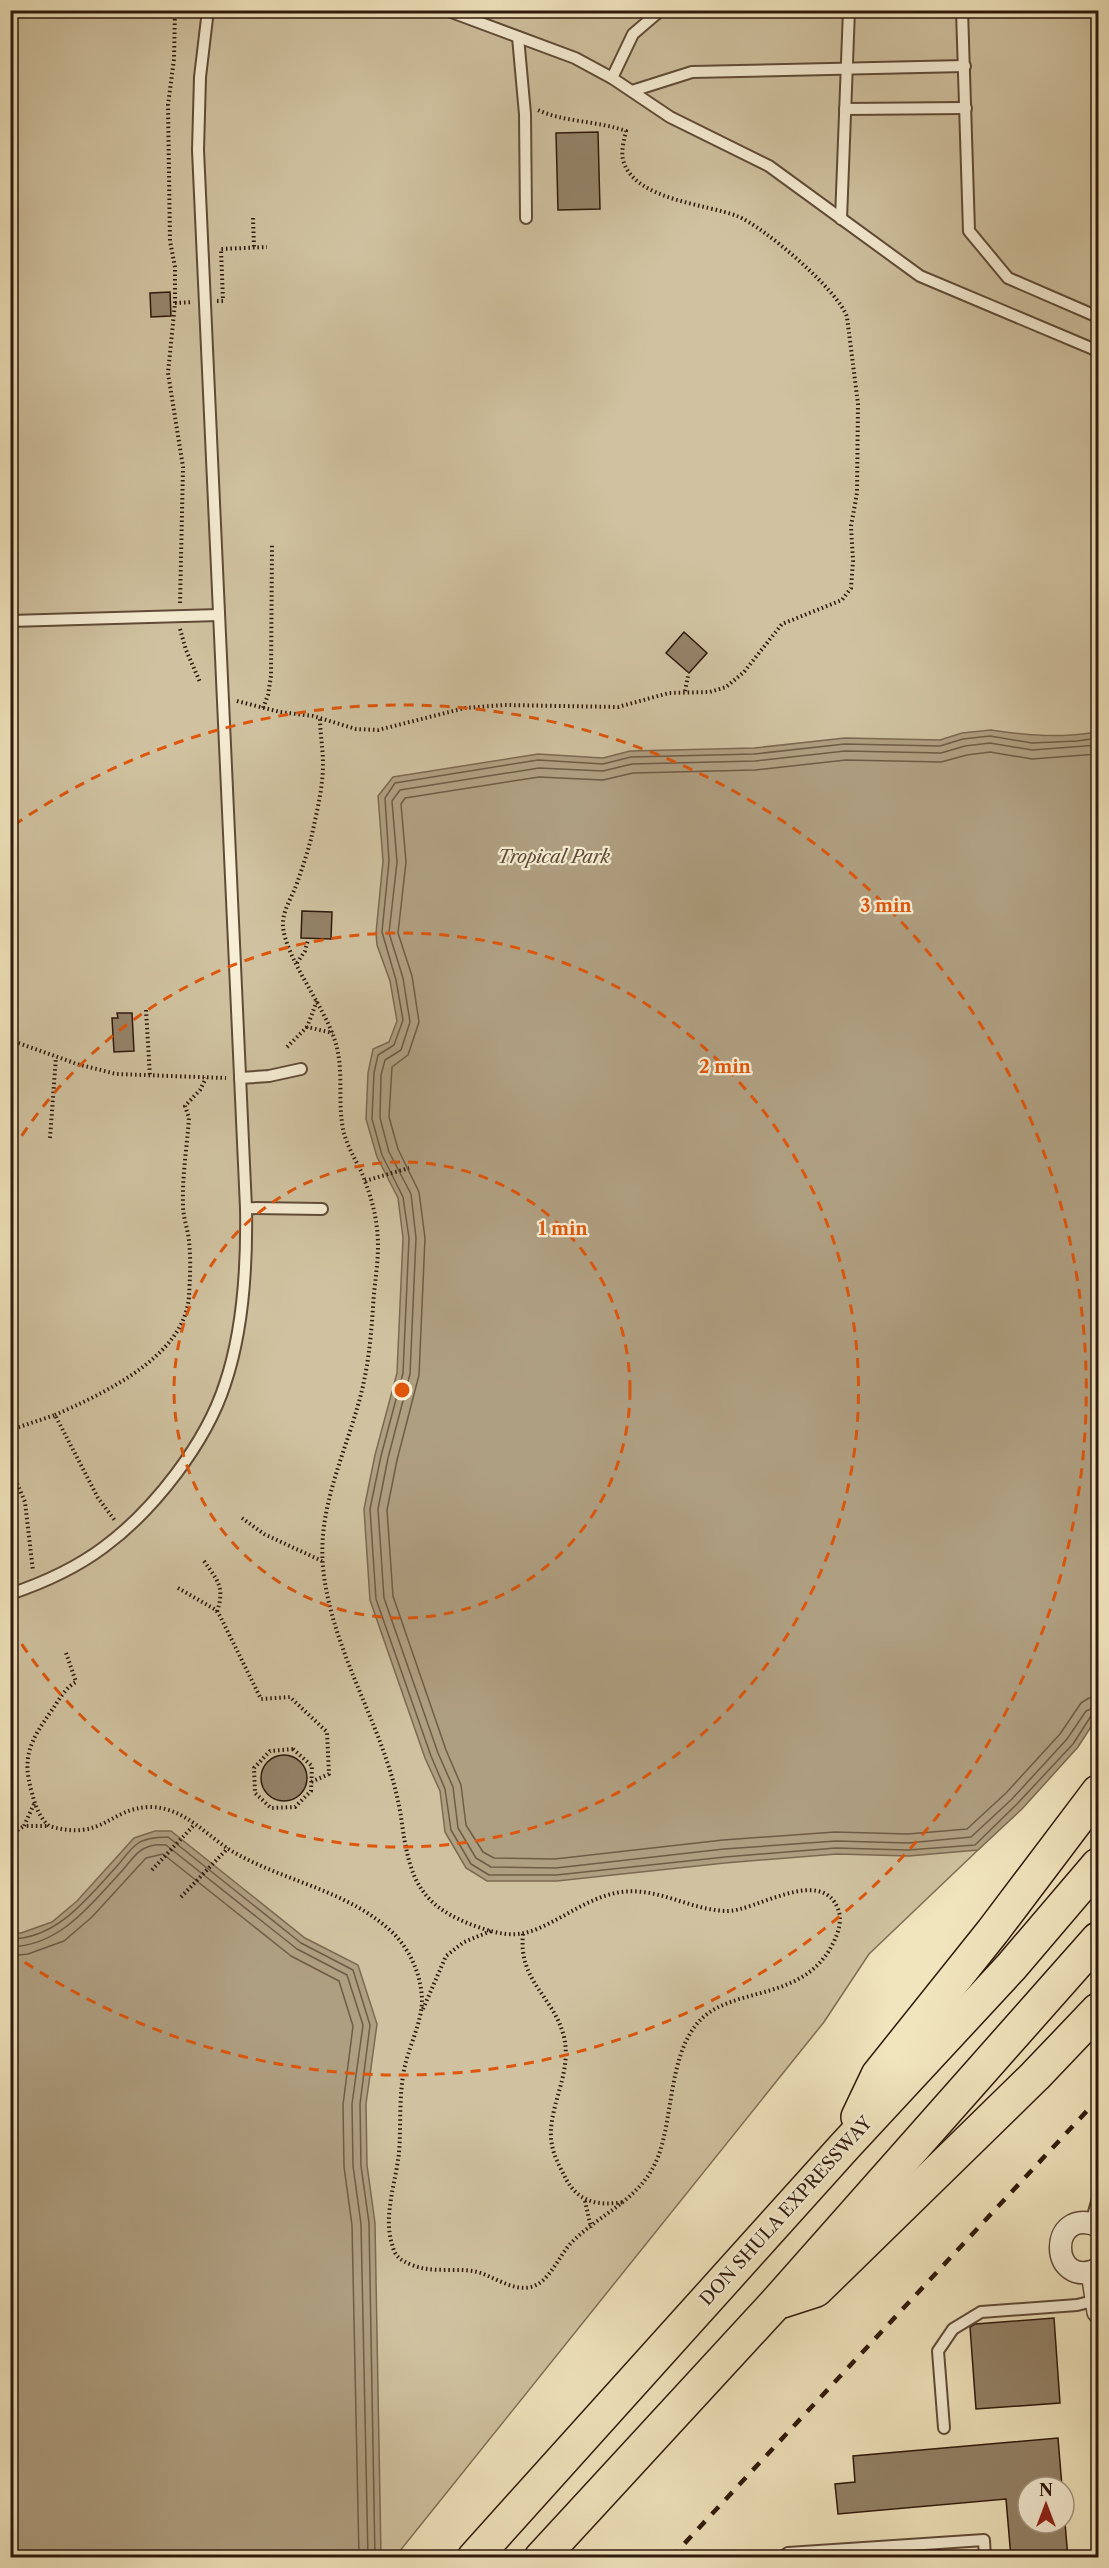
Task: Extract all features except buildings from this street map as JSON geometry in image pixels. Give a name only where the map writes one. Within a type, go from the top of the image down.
[{"type":"highway","points":[[845,2146],[878,2075],[993,1931],[1098,1792]]},
{"type":"highway","name":"DON SHULA EXPRESSWAY","points":[[474,2558],[845,2146],[1011,1968],[1098,1865]]},
{"type":"highway","points":[[541,2558],[775,2304],[1098,1939]]},
{"type":"highway","points":[[775,2304],[816,2290],[1035,2076],[1098,2010]]},
{"type":"street","points":[[1095,2224],[1075,2224],[1067,2229],[1060,2243],[1060,2252],[1068,2266],[1083,2273],[1095,2270],[1098,2306]]},
{"type":"lane","points":[[10,1594],[66,1571],[104,1548],[153,1500],[200,1438],[219,1400],[232,1360],[244,1272],[246,1208],[198,150],[200,76],[208,10]]},
{"type":"lane","points":[[446,10],[575,58],[612,78],[670,117],[769,166],[920,276],[1098,351]]},
{"type":"lane","points":[[612,78],[633,34],[661,10]]},
{"type":"lane","points":[[841,219],[849,10]]},
{"type":"lane","points":[[962,10],[969,231],[1008,278],[1098,317]]},
{"type":"lane","points":[[518,37],[524,103],[526,218]]},
{"type":"lane","points":[[632,91],[692,72],[964,66]]},
{"type":"lane","points":[[845,110],[966,108]]},
{"type":"lane","points":[[10,621],[219,615]]},
{"type":"lane","points":[[240,1078],[301,1070]]},
{"type":"lane","points":[[246,1208],[322,1209]]},
{"type":"lane","points":[[1095,2224],[1098,2198]]},
{"type":"lane","points":[[944,2428],[938,2351],[953,2329],[981,2312],[1077,2305],[1098,2306]]},
{"type":"lane","points":[[782,2558],[788,2553],[984,2540],[985,2558]]},
{"type":"path","points":[[175,10],[174,59],[168,105],[170,241],[175,267],[175,303],[168,372],[183,467],[180,604]]},
{"type":"path","points":[[234,700],[263,708],[320,718],[356,729],[378,730],[465,708],[504,705],[618,707],[685,691],[710,692],[726,687],[744,672],[782,624],[842,600],[851,588],[853,561],[851,526],[857,493],[858,404],[847,317],[836,298],[758,227],[735,215],[668,198],[638,180],[623,161],[626,131],[603,123],[550,115],[524,103]]},
{"type":"path","points":[[253,218],[254,247]]},
{"type":"path","points":[[216,301],[223,301],[221,249],[267,247]]},
{"type":"path","points":[[175,303],[194,302]]},
{"type":"path","points":[[263,708],[271,676],[272,543]]},
{"type":"path","points":[[180,628],[186,650],[200,682]]},
{"type":"path","points":[[685,691],[688,676]]},
{"type":"path","points":[[320,718],[323,765],[320,791],[309,848],[283,917],[286,939],[333,1033],[341,1067],[341,1116],[344,1134],[365,1181],[375,1212],[378,1241],[369,1355],[353,1424],[328,1497],[322,1536],[322,1561],[339,1640],[392,1772],[399,1800],[406,1855],[413,1876],[426,1897],[444,1912],[505,1935],[523,1934],[535,1930],[597,1898],[629,1891],[655,1894],[727,1911],[744,1909],[793,1892],[808,1891],[825,1895],[838,1908],[840,1920],[836,1937],[825,1955],[805,1974],[782,1987],[717,2008],[695,2025],[680,2061],[660,2153],[651,2171],[626,2202],[566,2248],[545,2277],[530,2287],[515,2286],[477,2271],[423,2269],[399,2258],[391,2243],[390,2221],[399,2155],[402,2080],[411,2042],[422,2010],[446,1956],[464,1942],[492,1931]]},
{"type":"path","points":[[297,963],[306,951],[308,940]]},
{"type":"path","points":[[287,1047],[307,1027],[318,1000]]},
{"type":"path","points":[[146,1010],[150,1077]]},
{"type":"path","points":[[307,1027],[333,1033]]},
{"type":"path","points":[[10,1040],[105,1072],[150,1077],[240,1078]]},
{"type":"path","points":[[50,1138],[56,1057]]},
{"type":"path","points":[[10,1430],[55,1415],[106,1391],[151,1361],[172,1340],[189,1299],[189,1242],[183,1208],[189,1118],[185,1106],[200,1090],[206,1078]]},
{"type":"path","points":[[365,1181],[410,1168]]},
{"type":"path","points":[[55,1415],[98,1498],[116,1523]]},
{"type":"path","points":[[10,1467],[25,1502],[33,1574]]},
{"type":"path","points":[[242,1518],[264,1534],[322,1561]]},
{"type":"path","points":[[204,1561],[221,1587],[222,1595],[217,1612]]},
{"type":"path","points":[[178,1588],[217,1612],[225,1622],[261,1699],[290,1697],[327,1732],[329,1774],[312,1782]]},
{"type":"path","points":[[49,1826],[35,1803],[28,1780],[27,1756],[44,1722],[67,1689],[76,1682],[66,1653]]},
{"type":"path","points":[[293,1749],[312,1766],[312,1782],[311,1791],[295,1807],[271,1808],[255,1793],[254,1768],[270,1750],[293,1749]]},
{"type":"path","points":[[10,1835],[24,1826],[35,1803]]},
{"type":"path","points":[[24,1826],[49,1826],[64,1831],[85,1831],[102,1826],[137,1809],[150,1807],[171,1811],[195,1824],[228,1848],[260,1865],[353,1904],[388,1929],[406,1948],[414,1964],[422,2010]]},
{"type":"path","points":[[152,1870],[195,1824]]},
{"type":"path","points":[[181,1897],[228,1848]]},
{"type":"path","points":[[523,1934],[521,1949],[524,1965],[555,2015],[565,2043],[565,2068],[553,2126],[552,2146],[567,2181],[585,2200],[591,2228]]},
{"type":"path","points":[[585,2200],[606,2204],[626,2202]]},
{"type":"green space","name":"Tropical Park","points":[[11,11],[1098,11],[1098,1704],[978,1850],[869,1954],[824,2022],[395,2557],[11,2558]]},
{"type":"water","points":[[991,730],[1044,736],[1098,732],[1098,1716],[1078,1747],[1022,1809],[978,1850],[909,1856],[837,1854],[557,1881],[487,1881],[466,1868],[445,1832],[440,1791],[425,1758],[370,1600],[364,1509],[375,1455],[397,1373],[403,1238],[398,1198],[377,1157],[366,1119],[368,1073],[373,1049],[389,1042],[397,1021],[390,981],[377,945],[376,933],[383,861],[378,796],[393,777],[538,754],[603,758],[630,751],[754,748],[845,738],[940,740],[962,733]]},
{"type":"water","points":[[155,1831],[171,1831],[305,1938],[358,1965],[377,2024],[366,2104],[367,2165],[375,2223],[381,2557],[11,2557],[11,1933],[21,1933],[52,1922],[77,1901],[134,1838]]},
{"type":"railway","points":[[671,2558],[1098,2099]]}]
